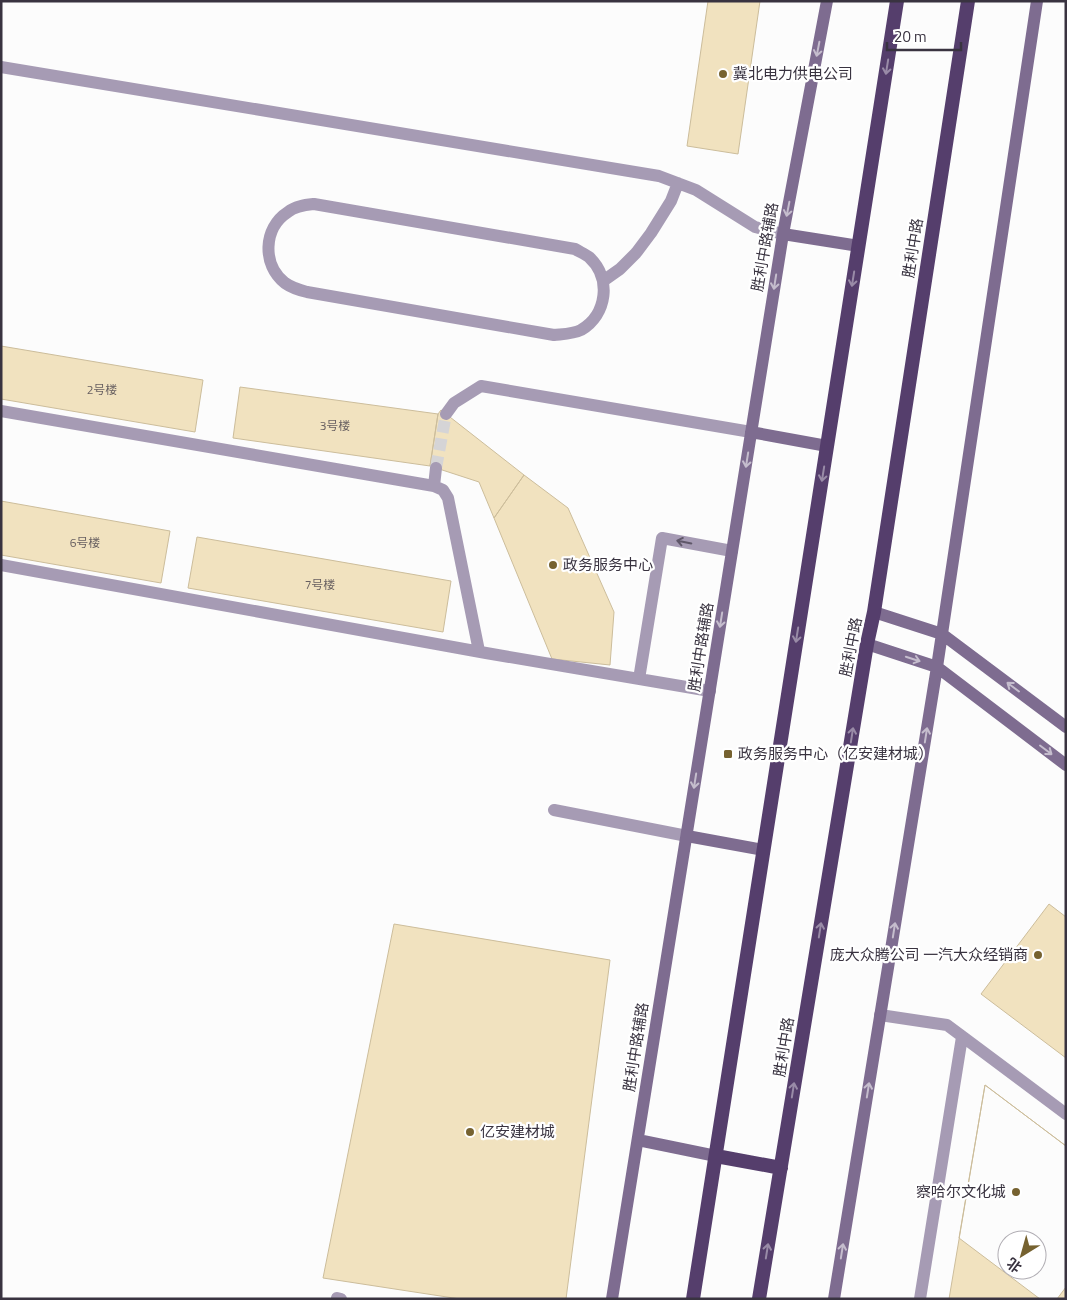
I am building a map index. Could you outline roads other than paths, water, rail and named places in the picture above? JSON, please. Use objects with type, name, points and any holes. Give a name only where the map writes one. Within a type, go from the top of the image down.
[{"type":"highway","points":[[693,1299],[897,1]]},
{"type":"highway","name":"胜利中路","points":[[759,1299],[867,644],[874,612],[968,1]]},
{"type":"highway","points":[[716,1156],[781,1168]]},
{"type":"main road","name":"胜利中路辅路","points":[[612,1299],[783,234],[827,1]]},
{"type":"main road","points":[[834,1299],[937,667],[1037,1]]},
{"type":"main road","points":[[783,234],[859,246]]},
{"type":"main road","points":[[751,432],[827,446]]},
{"type":"main road","points":[[874,612],[942,634],[1066,727]]},
{"type":"main road","points":[[867,644],[937,667],[1066,765]]},
{"type":"main road","points":[[687,836],[764,850]]},
{"type":"main road","points":[[638,1140],[716,1156]]},
{"type":"street","points":[[1,66],[659,176],[696,190],[755,227],[783,234]]},
{"type":"street","points":[[603,281],[636,254],[671,202],[678,183]]},
{"type":"street","points":[[314,204],[576,249],[588,257],[598,268],[603,281],[604,296],[600,310],[592,322],[580,330],[554,335],[295,289],[276,274],[268,252],[269,240],[279,219],[288,211],[299,206],[314,204]]},
{"type":"street","points":[[446,414],[454,403],[481,386],[751,432]]},
{"type":"street","points":[[1,411],[434,486],[443,490],[448,498],[479,651]]},
{"type":"street","points":[[434,486],[436,468]]},
{"type":"street","points":[[639,679],[662,538],[732,551]]},
{"type":"street","points":[[1,565],[710,691]]},
{"type":"street","points":[[554,810],[687,836]]},
{"type":"street","points":[[880,1015],[947,1026],[1066,1114]]},
{"type":"street","points":[[920,1299],[962,1037]]},
{"type":"street","points":[[337,1298],[341,1299]]},
{"type":"tunnel","points":[[436,468],[446,414]]},
{"type":"place","name":"冀北电力供电公司","points":[[723,74]]},
{"type":"place","name":"政务服务中心","points":[[553,565]]},
{"type":"place","name":"政务服务中心（亿安建材城）","points":[[728,754]]},
{"type":"place","name":"庞大众腾公司 一汽大众经销商","points":[[1038,955]]},
{"type":"place","name":"亿安建材城","points":[[470,1132]]},
{"type":"place","name":"察哈尔文化城","points":[[1016,1192]]}]
